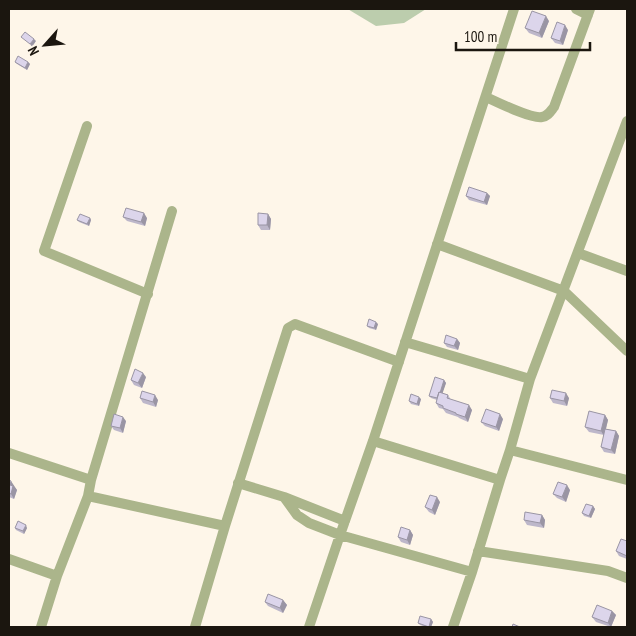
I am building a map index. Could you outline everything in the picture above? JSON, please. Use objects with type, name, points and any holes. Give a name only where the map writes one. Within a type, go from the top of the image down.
[{"type":"street","points":[[310,627],[373,441],[514,9]]},
{"type":"street","points":[[486,97],[532,116],[541,118],[548,115],[554,108],[589,12],[576,9]]},
{"type":"street","points":[[453,627],[472,572],[530,380],[627,121]]},
{"type":"street","points":[[87,126],[44,251],[148,294]]},
{"type":"street","points":[[41,627],[57,576],[88,496],[91,480],[172,212]]},
{"type":"street","points":[[437,244],[564,292],[627,351]]},
{"type":"street","points":[[578,253],[627,271]]},
{"type":"street","points":[[195,627],[238,483],[288,328],[295,324],[399,362]]},
{"type":"street","points":[[405,342],[530,380]]},
{"type":"street","points":[[373,441],[500,480]]},
{"type":"street","points":[[510,450],[627,480]]},
{"type":"street","points":[[9,453],[91,480]]},
{"type":"street","points":[[238,483],[284,497],[345,521]]},
{"type":"street","points":[[88,496],[225,526]]},
{"type":"street","points":[[284,497],[297,515],[309,523],[340,535],[472,572]]},
{"type":"street","points":[[478,551],[608,572],[627,578]]},
{"type":"street","points":[[9,559],[57,576]]},
{"type":"green space","points":[[348,9],[426,9],[404,23],[376,26]]},
{"type":"building","points":[[532,11],[546,16],[539,33],[525,28]]},
{"type":"building","points":[[557,22],[565,25],[560,41],[551,38]]},
{"type":"building","points":[[25,32],[34,39],[30,44],[21,37]]},
{"type":"building","points":[[18,56],[28,62],[25,68],[15,62]]},
{"type":"building","points":[[469,187],[487,193],[484,202],[466,196]]},
{"type":"building","points":[[126,208],[144,213],[141,222],[123,217]]},
{"type":"building","points":[[258,213],[268,214],[267,225],[258,225]]},
{"type":"building","points":[[80,214],[90,218],[87,224],[77,220]]},
{"type":"building","points":[[369,319],[376,322],[374,328],[367,326]]},
{"type":"building","points":[[446,335],[457,339],[454,346],[444,343]]},
{"type":"building","points":[[135,369],[143,373],[138,383],[131,380]]},
{"type":"building","points":[[435,377],[444,380],[437,398],[429,396]]},
{"type":"building","points":[[552,390],[566,393],[564,401],[550,398]]},
{"type":"building","points":[[142,391],[155,395],[153,402],[140,398]]},
{"type":"building","points":[[439,392],[448,395],[447,398],[469,405],[465,417],[436,403]]},
{"type":"building","points":[[411,394],[419,397],[417,404],[409,401]]},
{"type":"building","points":[[486,409],[500,414],[496,427],[481,422]]},
{"type":"building","points":[[589,411],[605,415],[601,431],[585,427]]},
{"type":"building","points":[[114,414],[123,417],[120,428],[111,426]]},
{"type":"building","points":[[605,429],[616,431],[611,450],[601,447]]},
{"type":"building","points":[[9,480],[11,481],[10,485],[13,486],[11,494],[9,493]]},
{"type":"building","points":[[558,482],[567,485],[562,497],[553,494]]},
{"type":"building","points":[[430,495],[437,497],[432,510],[425,507]]},
{"type":"building","points":[[586,504],[593,506],[589,516],[582,513]]},
{"type":"building","points":[[525,512],[542,515],[540,523],[524,520]]},
{"type":"building","points":[[18,521],[26,525],[23,531],[15,528]]},
{"type":"building","points":[[401,527],[410,530],[407,540],[398,537]]},
{"type":"building","points":[[621,539],[627,541],[627,556],[616,551]]},
{"type":"building","points":[[268,594],[283,600],[280,608],[265,602]]},
{"type":"building","points":[[597,605],[612,611],[608,623],[592,617]]},
{"type":"building","points":[[420,616],[431,619],[429,627],[418,623]]}]
